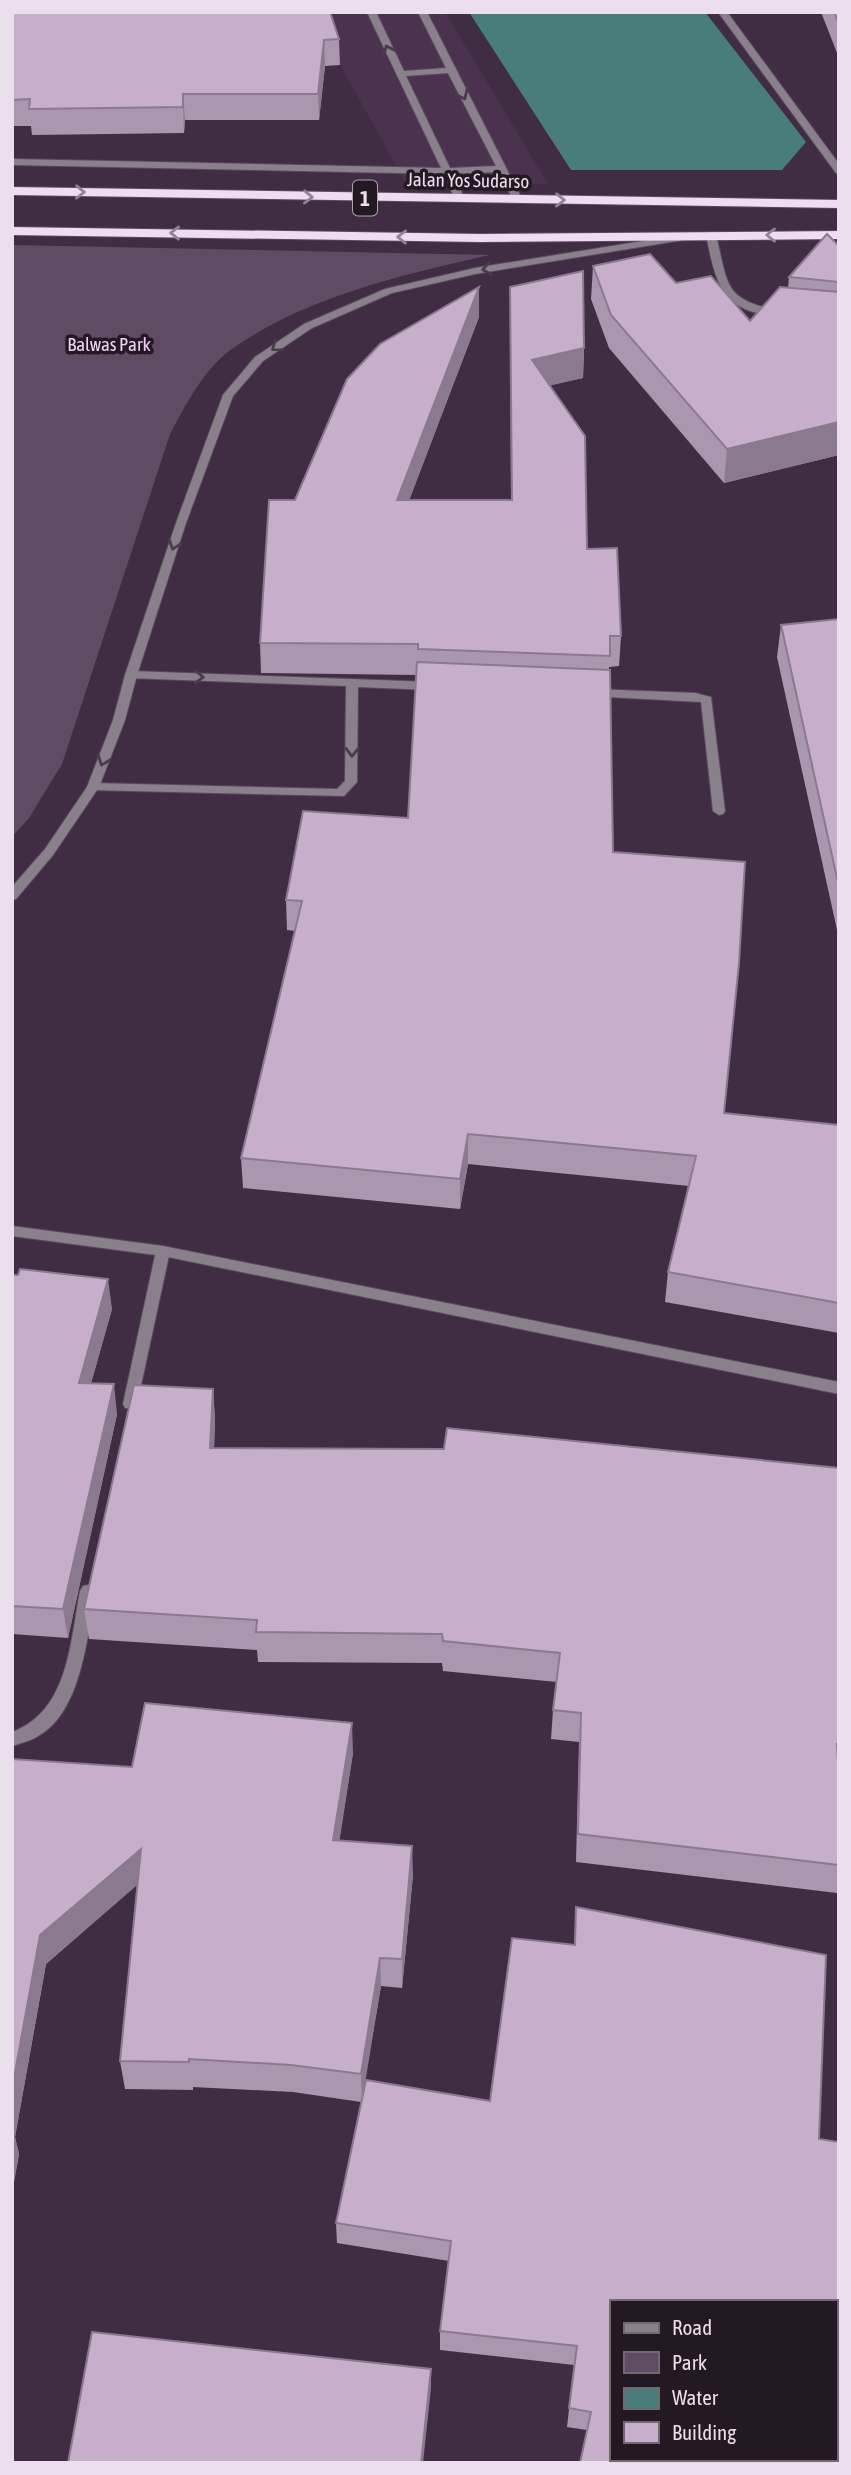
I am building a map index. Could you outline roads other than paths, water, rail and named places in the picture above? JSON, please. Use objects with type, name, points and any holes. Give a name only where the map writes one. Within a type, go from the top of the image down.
[{"type":"highway","name":"Jalan Yos Sudarso","points":[[12,191],[839,204]]},
{"type":"highway","name":"1","points":[[12,231],[480,238],[839,235]]},
{"type":"street","points":[[371,12],[444,171],[460,199]]},
{"type":"street","points":[[422,12],[499,169],[517,199]]},
{"type":"street","points":[[722,12],[839,171]]},
{"type":"street","points":[[399,74],[451,70]]},
{"type":"street","points":[[12,162],[444,171],[499,169]]},
{"type":"street","points":[[711,235],[725,292],[738,304],[764,312],[789,315]]},
{"type":"street","points":[[12,896],[49,852],[93,787],[119,720],[131,675],[228,395],[260,359],[308,326],[389,291],[475,271],[691,236]]},
{"type":"street","points":[[131,675],[448,687]]},
{"type":"street","points":[[93,787],[340,793],[351,782],[352,683]]},
{"type":"street","points":[[585,692],[695,696],[707,700],[719,811]]},
{"type":"street","points":[[12,1231],[163,1251],[839,1388]]},
{"type":"street","points":[[125,1424],[163,1251]]},
{"type":"street","points":[[12,1739],[44,1726],[60,1704],[70,1676],[93,1570]]},
{"type":"water","points":[[469,12],[705,12],[806,142],[782,170],[571,170]]},
{"type":"park label","name":"Balwas Park","points":[[109,344]]}]
